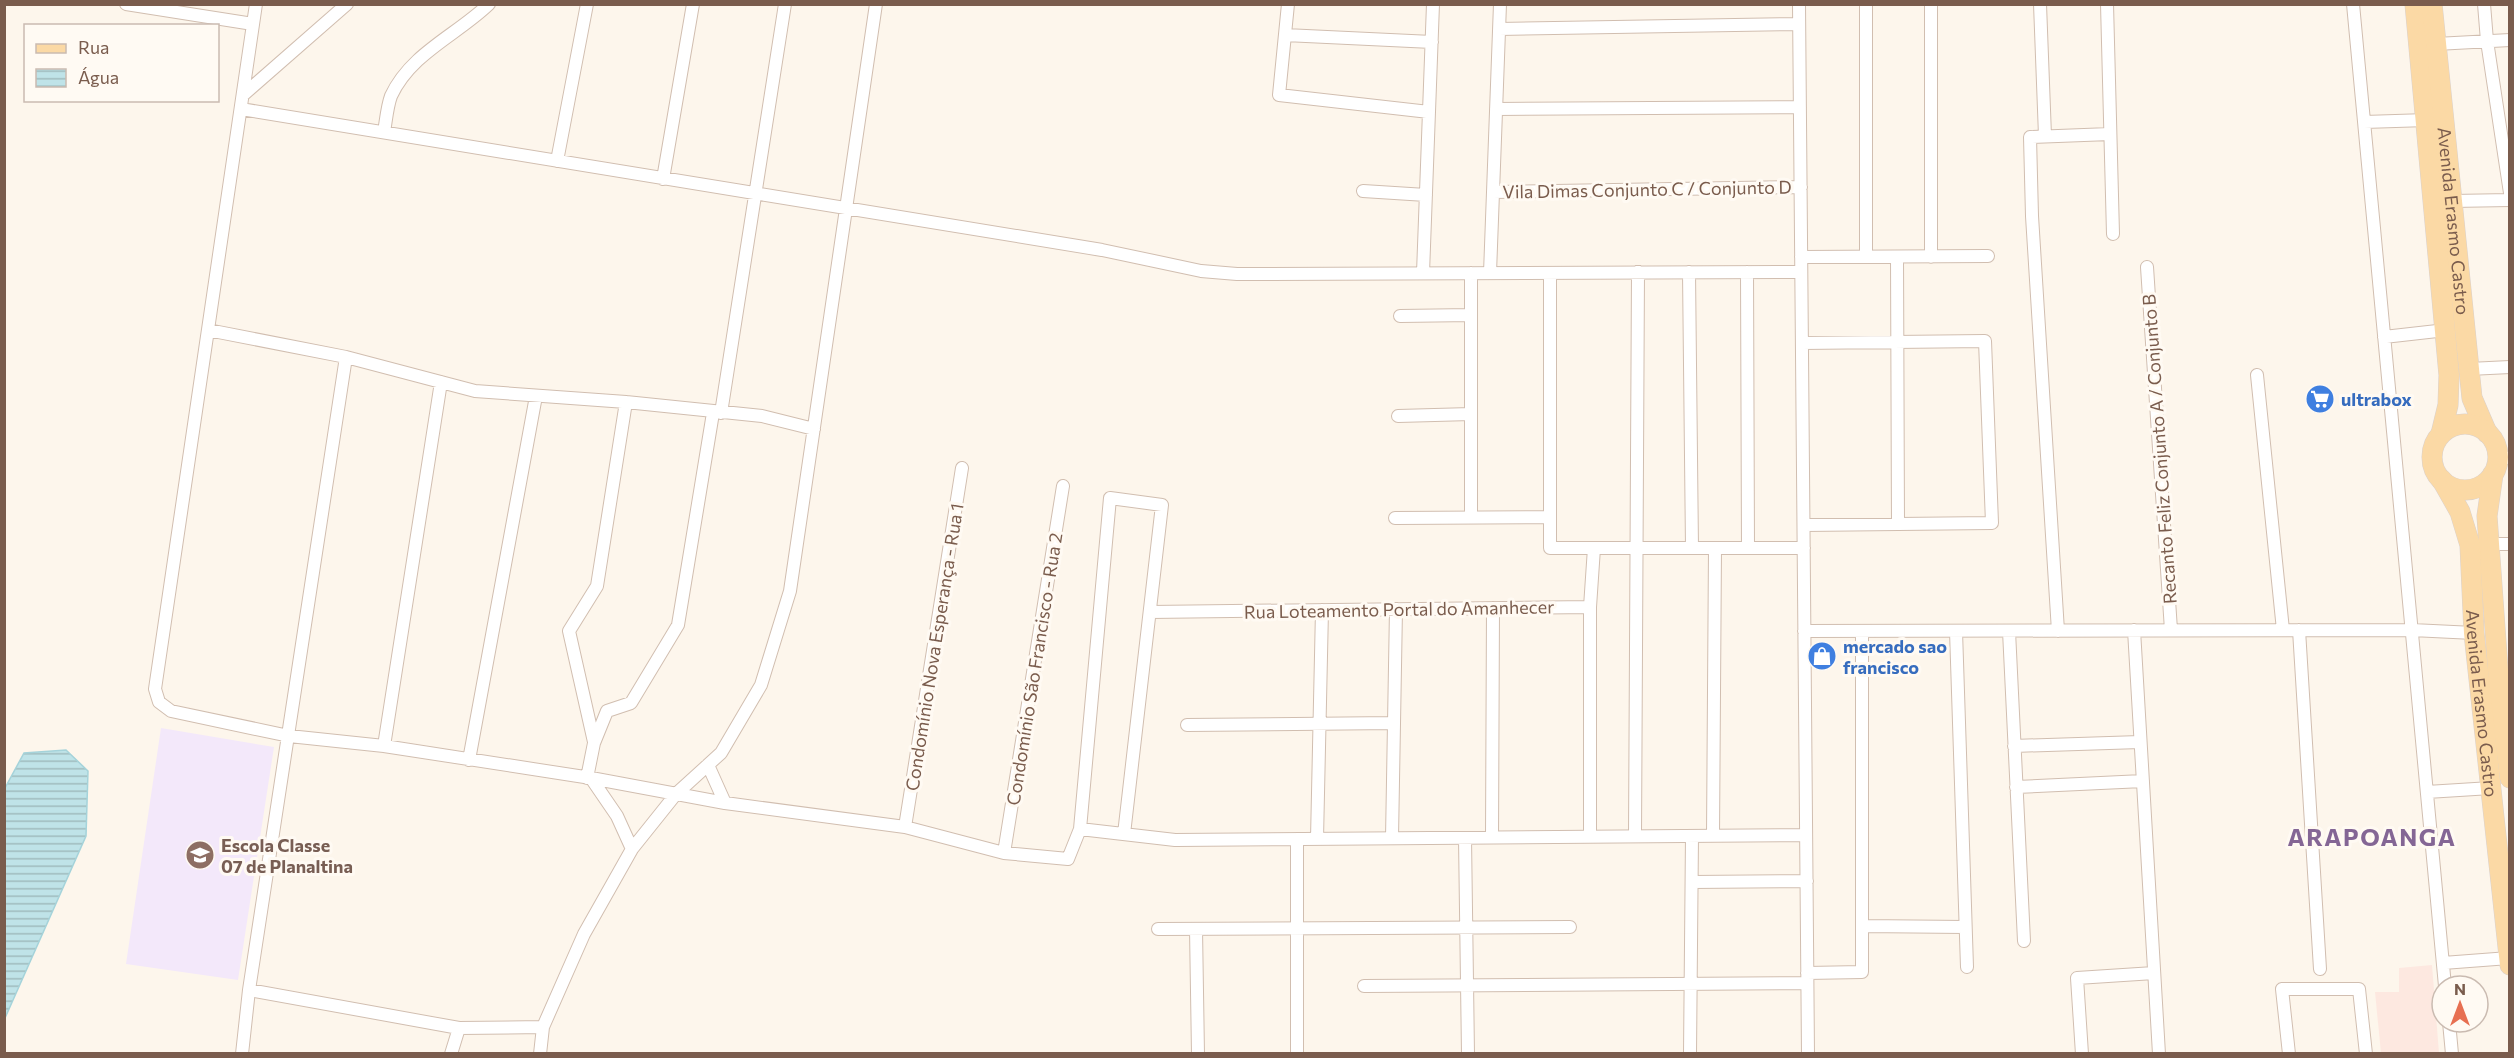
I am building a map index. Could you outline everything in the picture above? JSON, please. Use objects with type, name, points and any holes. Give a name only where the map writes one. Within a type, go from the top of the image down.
[{"type":"main road","name":"Avenida Erasmo Castro","points":[[2415,4],[2449,375],[2448,405],[2442,434]]},
{"type":"main road","name":"Avenida Erasmo Castro","points":[[2432,4],[2472,398],[2487,433]]},
{"type":"main road","points":[[2464,424],[2476,426],[2487,433],[2493,440],[2500,463],[2476,488],[2464,490],[2452,487],[2442,480],[2433,466],[2432,457],[2434,444],[2442,434],[2452,427],[2464,424]]},
{"type":"main road","name":"Avenida Erasmo Castro","points":[[2500,463],[2487,516],[2505,697],[2510,778]]},
{"type":"main road","name":"Avenida Erasmo Castro","points":[[2442,480],[2460,512],[2470,545],[2474,633],[2510,965]]},
{"type":"street","points":[[126,4],[253,24]]},
{"type":"street","points":[[256,4],[155,689],[159,702],[171,711],[289,736],[384,746],[589,778],[725,803],[905,827],[1004,853],[1068,859],[1080,829],[1110,498],[1162,505],[1124,834]]},
{"type":"street","points":[[243,95],[347,4]]},
{"type":"street","points":[[384,132],[390,98],[403,75],[433,46],[489,4]]},
{"type":"street","points":[[557,161],[587,4]]},
{"type":"street","points":[[663,179],[693,4]]},
{"type":"street","points":[[632,849],[617,816],[589,778],[594,743],[607,711],[631,703],[678,625],[755,194],[785,4]]},
{"type":"street","points":[[540,1053],[543,1027],[584,934],[632,849],[676,794],[721,753],[761,685],[790,591],[876,4]]},
{"type":"street","points":[[1288,4],[1279,95],[1429,112]]},
{"type":"street","points":[[1423,273],[1433,4]]},
{"type":"street","points":[[1490,273],[1500,4]]},
{"type":"street","points":[[1799,4],[1808,1053]]},
{"type":"street","points":[[1866,4],[1866,257]]},
{"type":"street","points":[[1931,4],[1931,257]]},
{"type":"street","points":[[2040,4],[2045,136]]},
{"type":"street","points":[[2107,4],[2113,234]]},
{"type":"street","points":[[2353,4],[2444,974]]},
{"type":"street","points":[[2484,4],[2487,41],[2510,193]]},
{"type":"street","points":[[1499,29],[1799,24]]},
{"type":"street","points":[[1285,35],[1432,42]]},
{"type":"street","points":[[2436,44],[2510,40]]},
{"type":"street","points":[[1496,109],[1800,107]]},
{"type":"street","points":[[241,109],[1102,250],[1201,270],[1237,274],[1802,272]]},
{"type":"street","points":[[2364,122],[2427,120]]},
{"type":"street","points":[[2058,631],[2034,256],[2030,137],[2110,134]]},
{"type":"street","name":"Vila Dimas Conjunto C / Conjunto D","points":[[1493,192],[1801,187]]},
{"type":"street","points":[[1363,191],[1426,195]]},
{"type":"street","points":[[2452,201],[2510,200]]},
{"type":"street","points":[[1802,257],[1988,256]]},
{"type":"street","points":[[1897,257],[1898,524]]},
{"type":"street","name":"Recanto Feliz Conjunto A / Conjunto B","points":[[2147,267],[2171,630]]},
{"type":"street","points":[[1689,272],[1692,548]]},
{"type":"street","points":[[1747,272],[1748,548]]},
{"type":"street","points":[[1471,517],[1472,273]]},
{"type":"street","points":[[1550,273],[1550,549],[1804,548]]},
{"type":"street","points":[[1635,836],[1638,273]]},
{"type":"street","points":[[1400,316],[1471,315]]},
{"type":"street","points":[[208,330],[346,357],[487,393],[626,402],[762,416],[814,429]]},
{"type":"street","points":[[2384,338],[2446,330]]},
{"type":"street","points":[[1802,343],[1985,341],[1992,523],[1804,525]]},
{"type":"street","points":[[242,1053],[249,990],[346,357]]},
{"type":"street","points":[[2469,369],[2510,367]]},
{"type":"street","points":[[2257,375],[2283,630]]},
{"type":"street","points":[[384,746],[441,382]]},
{"type":"street","points":[[469,760],[536,396]]},
{"type":"street","points":[[594,743],[569,631],[597,586],[626,402]]},
{"type":"street","points":[[1398,416],[1471,414]]},
{"type":"street","name":"Condomínio Nova Esperança - Rua 1","points":[[905,827],[962,468]]},
{"type":"street","name":"Condomínio São Francisco - Rua 2","points":[[1004,853],[1063,486]]},
{"type":"street","points":[[1395,518],[1550,517]]},
{"type":"street","points":[[2489,544],[2510,544]]},
{"type":"street","points":[[1590,837],[1590,607],[1594,548]]},
{"type":"street","points":[[1713,836],[1715,548]]},
{"type":"street","name":"Rua Loteamento Portal do Amanhecer","points":[[1150,612],[1590,607]]},
{"type":"street","points":[[1492,837],[1493,608]]},
{"type":"street","points":[[1392,838],[1396,609]]},
{"type":"street","points":[[1317,839],[1322,610]]},
{"type":"street","points":[[2134,630],[2159,1053]]},
{"type":"street","points":[[2299,630],[2320,969]]},
{"type":"street","points":[[1804,631],[2412,630],[2474,633]]},
{"type":"street","points":[[1364,986],[1691,984],[1807,978],[1862,972],[1862,631]]},
{"type":"street","points":[[1956,631],[1967,967]]},
{"type":"street","points":[[2009,631],[2024,941]]},
{"type":"street","points":[[1187,725],[1394,723]]},
{"type":"street","points":[[2014,746],[2140,742]]},
{"type":"street","points":[[708,765],[725,803]]},
{"type":"street","points":[[2016,787],[2143,781]]},
{"type":"street","points":[[2427,792],[2491,788]]},
{"type":"street","points":[[1080,829],[1174,840],[1806,835]]},
{"type":"street","points":[[1690,1053],[1692,836]]},
{"type":"street","points":[[1465,838],[1467,1053]]},
{"type":"street","points":[[1297,839],[1297,1053]]},
{"type":"street","points":[[1692,882],[1807,881]]},
{"type":"street","points":[[1862,926],[1965,927]]},
{"type":"street","points":[[1158,929],[1570,927]]},
{"type":"street","points":[[1196,929],[1198,1053]]},
{"type":"street","points":[[2443,963],[2509,958]]},
{"type":"street","points":[[2082,1053],[2077,978],[2154,973]]},
{"type":"street","points":[[2289,1053],[2282,989],[2359,989],[2366,1053]]},
{"type":"street","points":[[249,990],[459,1028],[543,1027]]},
{"type":"street","points":[[451,1053],[459,1028]]},
{"type":"street","points":[[2450,1034],[2452,1053]]},
{"type":"shaded area","name":"Escola Classe 07 de Planaltina","points":[[161,728],[274,747],[238,980],[126,964]]},
{"type":"shaded area","points":[[2432,965],[2430,1034],[2437,1034],[2439,1053],[2381,1053],[2375,992],[2399,992],[2399,968]]},
{"type":"water","points":[[66,750],[88,771],[86,836],[5,1018],[5,788],[24,753]]},
{"type":"place","name":"ultrabox","points":[[2320,399]]},
{"type":"place","name":"mercado sao francisco","points":[[1822,656]]},
{"type":"place","name":"Escola Classe 07 de Planaltina","points":[[200,855]]},
{"type":"district","name":"ARAPOANGA","points":[[2372,836]]}]
